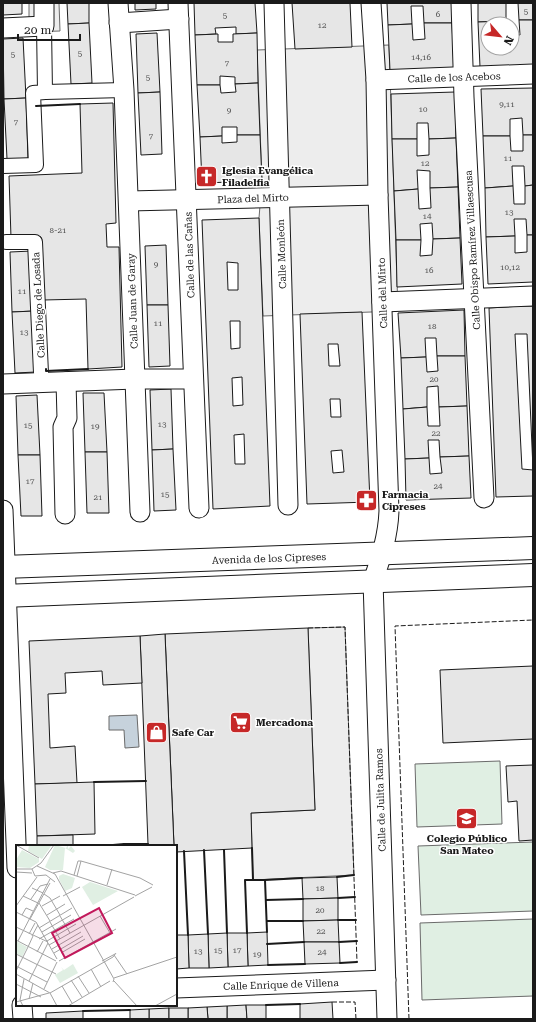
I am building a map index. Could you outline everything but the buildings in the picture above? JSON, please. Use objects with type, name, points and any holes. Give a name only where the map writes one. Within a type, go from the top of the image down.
[{"type":"main road","name":"Avenida de los Cipreses","points":[[4,567],[533,548]]},
{"type":"main road","points":[[5,596],[533,575]]},
{"type":"street","points":[[44,3],[45,92]]},
{"type":"street","name":"Calle Juan de Garay","points":[[118,3],[124,90],[140,512]]},
{"type":"street","name":"Calle Monleón","points":[[274,3],[288,505]]},
{"type":"street","name":"Calle del Mirto","points":[[371,3],[376,80],[378,195],[389,511],[388,528],[382,554],[373,581]]},
{"type":"street","name":"Calle Obispo Ramírez Villaescusa","points":[[461,3],[463,76],[484,498]]},
{"type":"street","points":[[119,23],[178,11]]},
{"type":"street","name":"Calle de las Cañas","points":[[178,11],[187,200],[193,379],[200,508]]},
{"type":"street","points":[[3,28],[44,26]]},
{"type":"street","name":"Calle de los Acebos","points":[[376,80],[533,74]]},
{"type":"street","points":[[3,166],[36,165],[33,93],[124,90]]},
{"type":"street","name":"Plaza del Mirto","points":[[128,201],[378,195]]},
{"type":"street","name":"Calle Diego de Losada","points":[[6,242],[35,242],[41,373]]},
{"type":"street","points":[[382,302],[533,296]]},
{"type":"street","points":[[3,384],[193,379]]},
{"type":"street","points":[[65,514],[63,427],[67,418],[66,382]]},
{"type":"street","points":[[3,510],[5,596],[16,845]]},
{"type":"street","name":"Calle de Julita Ramos","points":[[373,581],[387,1019]]},
{"type":"street","name":"Calle Enrique de Villena","points":[[177,988],[386,980]]},
{"type":"street","points":[[22,1006],[22,1019]]},
{"type":"green space","points":[[500,761],[502,824],[417,827],[415,764]]},
{"type":"green space","points":[[533,842],[533,911],[421,915],[418,846]]},
{"type":"green space","points":[[533,919],[533,996],[422,1000],[420,923]]},
{"type":"shaded area","points":[[29,3],[59,3],[60,31],[29,32]]},
{"type":"shaded area","points":[[389,45],[398,311],[263,316],[259,218],[262,181],[257,50]]},
{"type":"shaded area","points":[[345,627],[354,875],[253,880],[251,813],[315,810],[308,628]]},
{"type":"shaded area","points":[[137,715],[139,747],[125,748],[124,730],[109,730],[109,716]]},
{"type":"fence","points":[[409,1019],[395,626],[533,620]]},
{"type":"fence","points":[[308,628],[345,627],[357,962]]},
{"type":"fence","points":[[332,1002],[355,1002],[356,1019]]},
{"type":"fence","points":[[338,1019],[356,1019]]},
{"type":"wall","points":[[36,106],[80,104]]},
{"type":"wall","points":[[46,369],[46,371],[88,369]]},
{"type":"wall","points":[[94,782],[146,781]]},
{"type":"wall","points":[[113,845],[124,844]]},
{"type":"wall","points":[[124,845],[148,844]]},
{"type":"wall","points":[[252,848],[253,880],[265,880],[267,932]]},
{"type":"wall","points":[[204,850],[208,934]]},
{"type":"wall","points":[[224,850],[227,933]]},
{"type":"wall","points":[[184,851],[188,935]]},
{"type":"wall","points":[[337,877],[354,875]]},
{"type":"wall","points":[[265,880],[302,878]]},
{"type":"wall","points":[[247,933],[245,880],[253,880]]},
{"type":"wall","points":[[338,898],[355,897]]},
{"type":"wall","points":[[266,900],[303,899]]},
{"type":"wall","points":[[338,920],[356,920]]},
{"type":"wall","points":[[267,921],[303,921]]},
{"type":"wall","points":[[339,942],[357,941]]},
{"type":"wall","points":[[267,944],[304,942]]},
{"type":"wall","points":[[340,963],[357,962]]},
{"type":"wall","points":[[268,965],[305,964]]},
{"type":"wall","points":[[266,1005],[300,1004]]},
{"type":"wall","points":[[83,1011],[130,1010]]},
{"type":"place","name":"Iglesia Evangélica Filadelfia","points":[[206,176]]},
{"type":"place","name":"Farmacia Cipreses","points":[[367,500]]},
{"type":"place","name":"Mercadona","points":[[240,722]]},
{"type":"place","name":"Safe Car","points":[[156,732]]},
{"type":"place","name":"Colegio Público San Mateo","points":[[467,818]]}]
